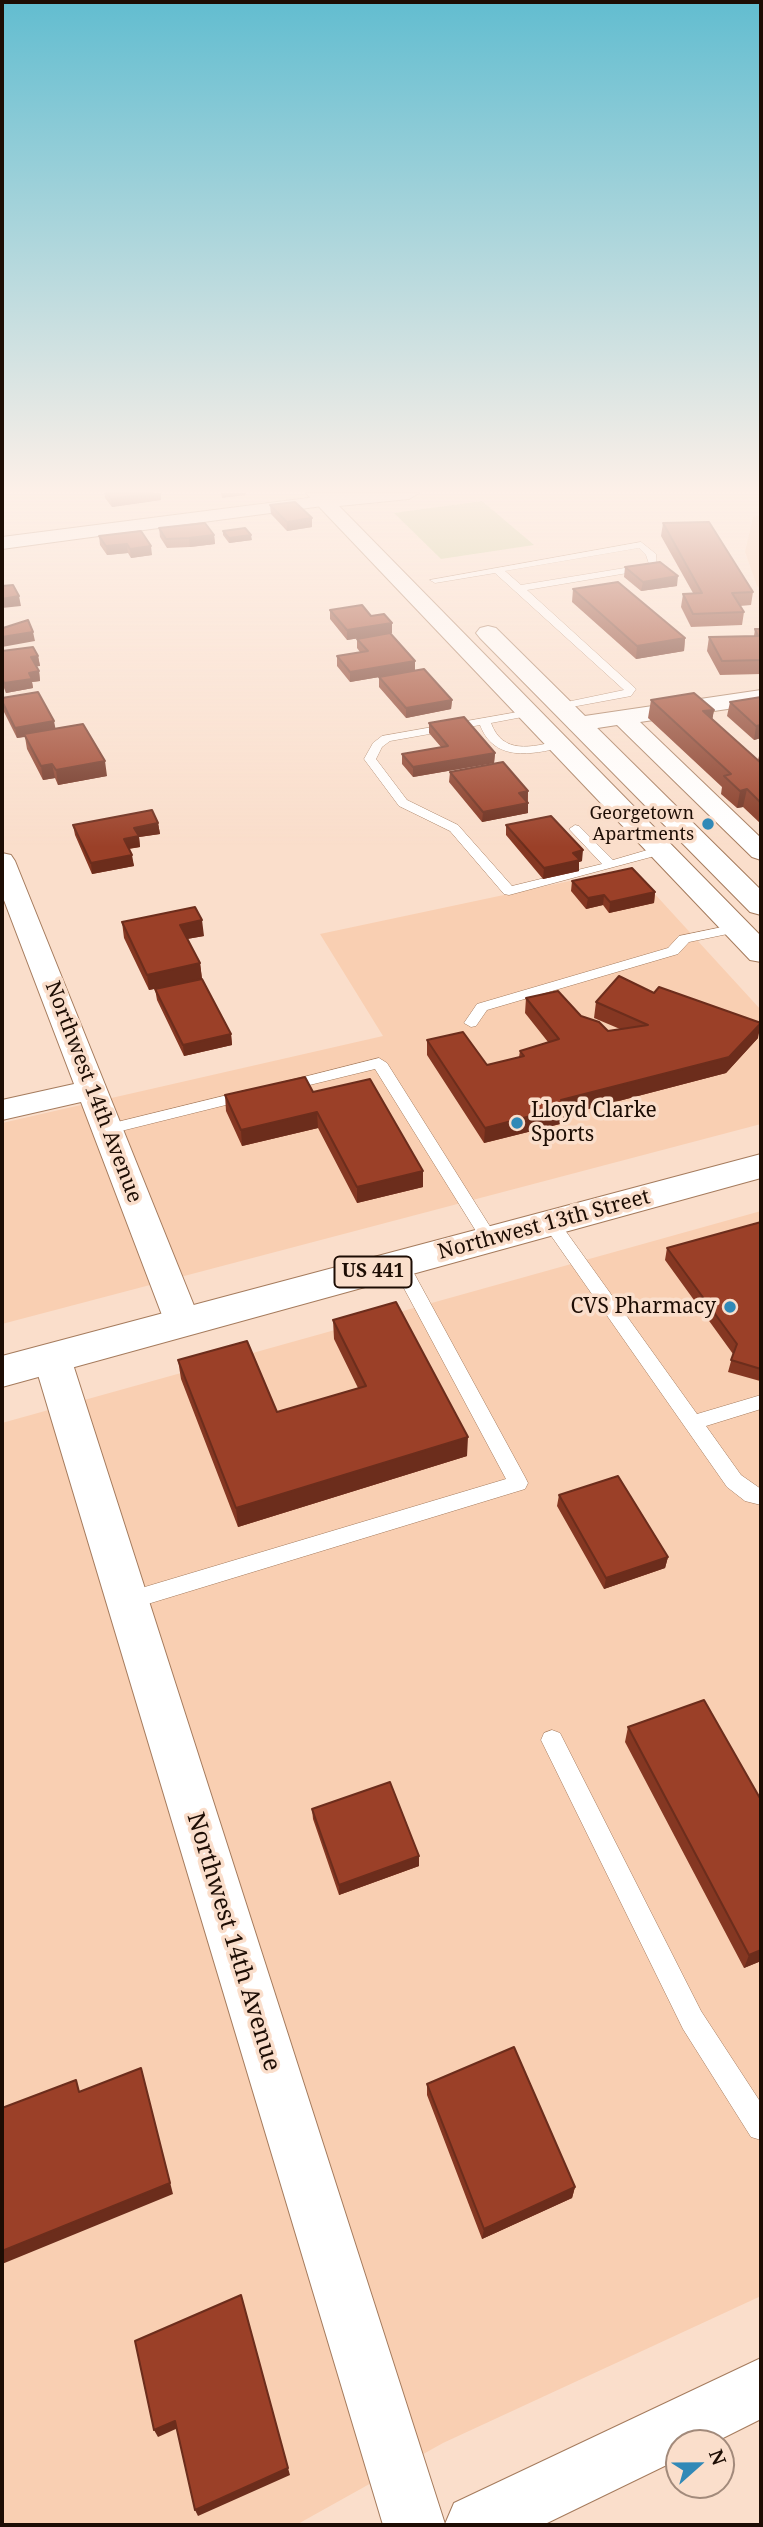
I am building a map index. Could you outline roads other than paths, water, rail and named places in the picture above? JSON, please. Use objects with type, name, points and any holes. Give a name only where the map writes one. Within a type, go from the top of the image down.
[{"type":"main road","points":[[431,611],[761,953]]},
{"type":"main road","points":[[450,631],[478,623],[761,906]]},
{"type":"main road","points":[[544,728],[569,715]]},
{"type":"main road","name":"Northwest 13th Street","points":[[2,1371],[761,1166]]},
{"type":"street","points":[[569,715],[623,718],[761,697]]},
{"type":"street","points":[[623,718],[761,852]]},
{"type":"street","name":"Northwest 14th Avenue","points":[[2,861],[183,1323]]},
{"type":"street","points":[[2,1110],[93,1089]]},
{"type":"street","name":"Northwest 14th Avenue","points":[[52,1358],[414,2525]]},
{"type":"street","points":[[475,2525],[761,2388]]},
{"type":"lane","points":[[544,611],[630,689],[627,694],[569,715]]},
{"type":"lane","points":[[544,728],[484,721],[386,738],[377,745],[370,759],[403,803],[454,828],[509,891],[661,850]]},
{"type":"lane","points":[[484,721],[489,737],[505,750],[525,751],[544,728]]},
{"type":"lane","points":[[575,830],[610,865]]},
{"type":"lane","points":[[471,1023],[482,1007],[673,951],[684,939],[737,928]]},
{"type":"lane","points":[[108,1129],[379,1063],[491,1240]]},
{"type":"lane","points":[[551,1223],[733,1481],[752,1495],[761,1497]]},
{"type":"lane","points":[[128,1601],[518,1483],[400,1264]]},
{"type":"lane","points":[[692,1423],[761,1402]]},
{"type":"lane","points":[[552,1740],[692,2020],[761,2127]]},
{"type":"place","name":"Georgetown Apartments","points":[[708,824]]},
{"type":"place","name":"Lloyd Clarke Sports","points":[[517,1123]]},
{"type":"place","name":"CVS Pharmacy","points":[[730,1307]]}]
